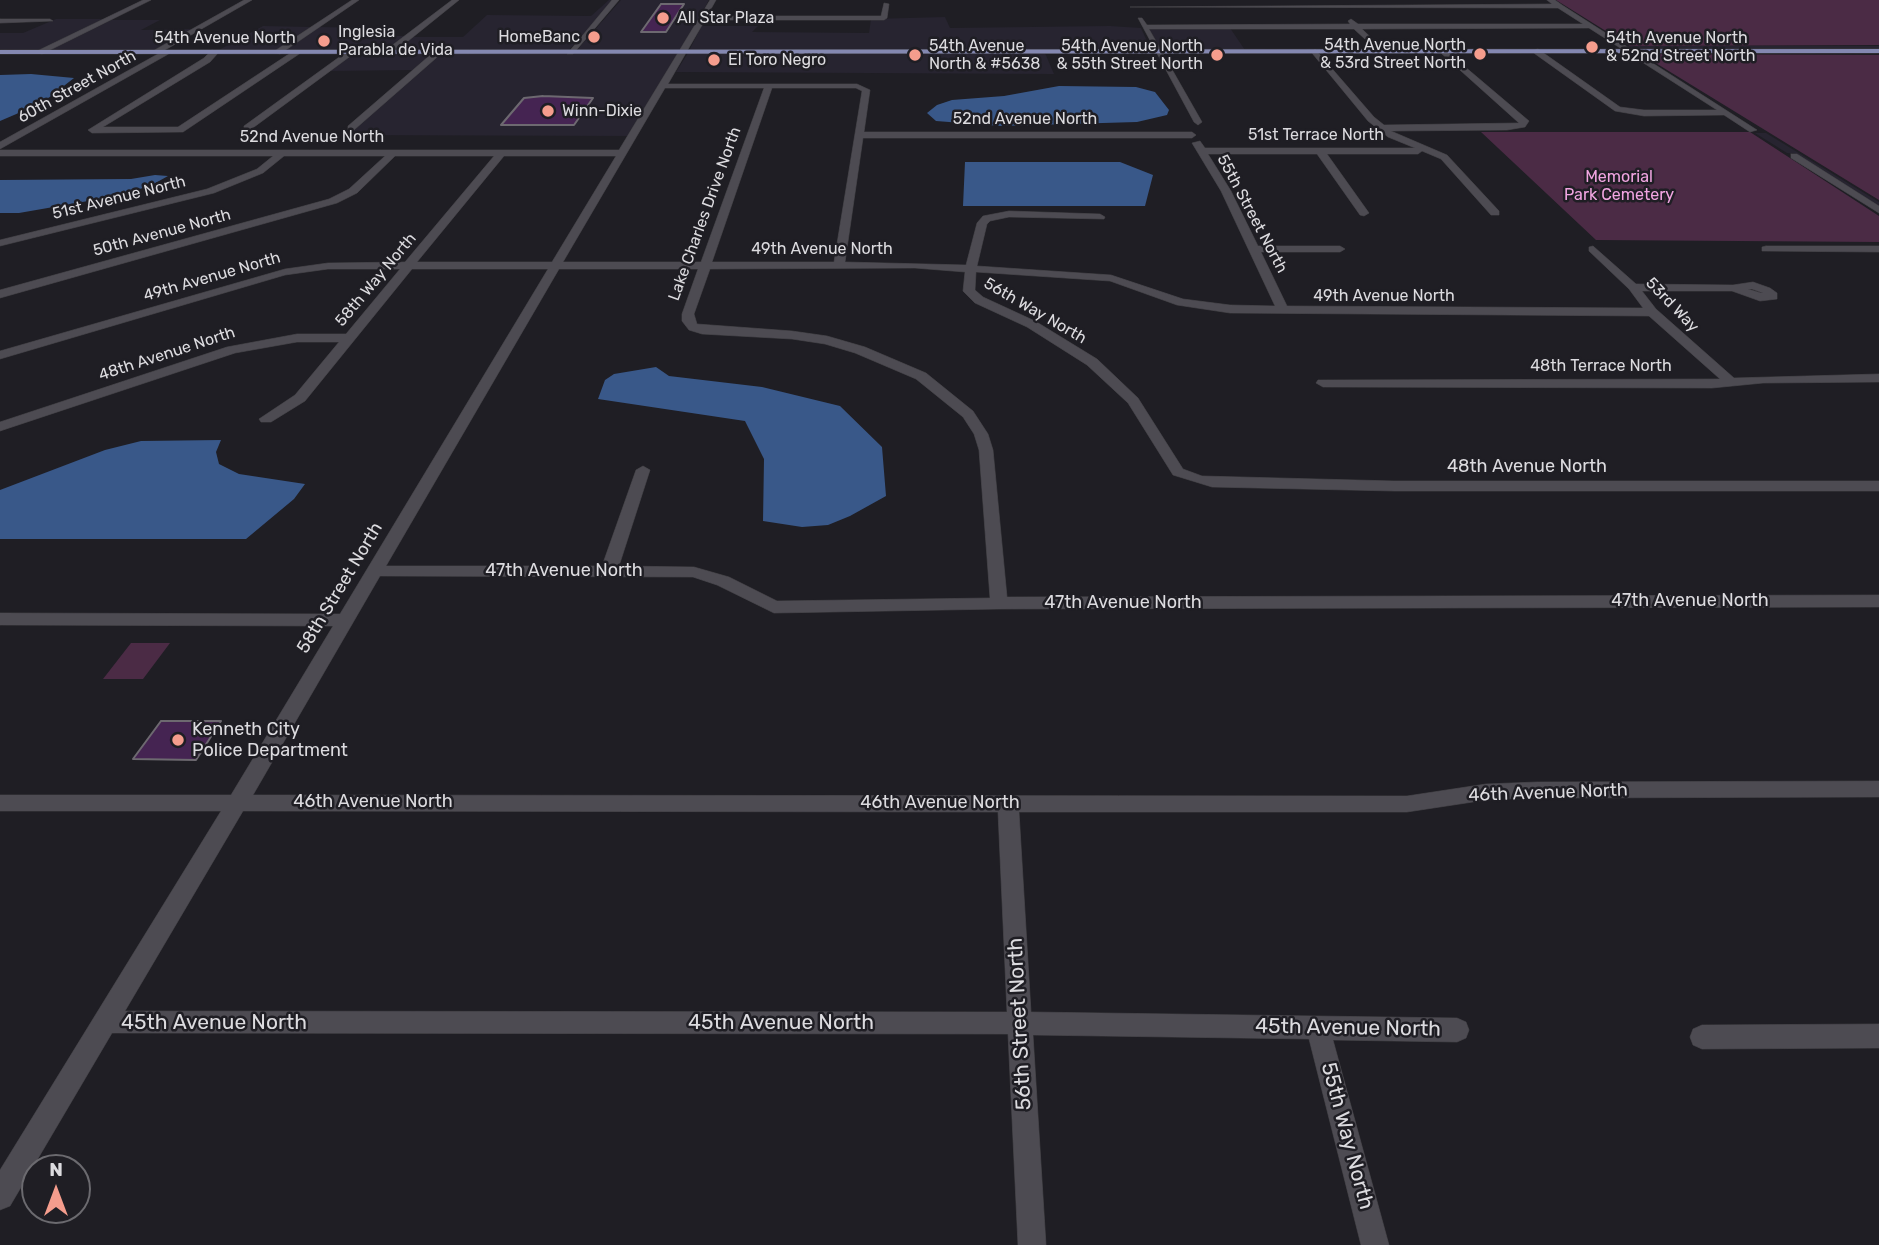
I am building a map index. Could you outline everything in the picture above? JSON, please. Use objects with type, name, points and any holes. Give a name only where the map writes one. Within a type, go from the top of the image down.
[{"type":"main road","name":"54th Avenue North","points":[[0,52],[1879,51]]},
{"type":"street","points":[[39,52],[148,0]]},
{"type":"street","points":[[155,52],[249,0]]},
{"type":"street","points":[[277,52],[356,0]]},
{"type":"street","points":[[388,52],[456,0]]},
{"type":"street","points":[[570,52],[616,0]]},
{"type":"street","name":"58th Street North","points":[[0,1196],[238,802],[713,0]]},
{"type":"street","points":[[1550,0],[1753,130]]},
{"type":"street","points":[[1199,122],[1156,51],[1132,3],[1560,6]]},
{"type":"street","points":[[1332,3],[1381,51]]},
{"type":"street","points":[[702,18],[884,18],[886,4]]},
{"type":"street","points":[[802,18],[806,7]]},
{"type":"street","points":[[0,21],[50,21]]},
{"type":"street","points":[[1144,27],[1591,26]]},
{"type":"street","points":[[1315,51],[1371,119],[1391,135],[1444,157],[1495,213]]},
{"type":"street","points":[[1382,128],[1507,127],[1521,125],[1525,121],[1444,51]]},
{"type":"street","points":[[1535,51],[1611,105],[1644,113],[1723,113]]},
{"type":"street","name":"60th Street North","points":[[0,146],[168,52]]},
{"type":"street","points":[[215,52],[208,60],[92,130],[180,130],[298,52]]},
{"type":"street","points":[[247,128],[352,52]]},
{"type":"street","points":[[351,128],[439,52]]},
{"type":"street","points":[[664,86],[857,86],[866,90],[839,265]]},
{"type":"street","name":"Lake Charles Drive North","points":[[769,86],[688,314],[688,321],[693,327],[702,330],[792,335],[860,350],[921,376],[968,414],[981,434],[986,450],[999,603]]},
{"type":"street","name":"52nd Avenue North","points":[[858,135],[1192,134]]},
{"type":"street","name":"55th Street North","points":[[1192,134],[1226,191],[1283,311]]},
{"type":"street","name":"51st Terrace North","points":[[1201,151],[1432,151]]},
{"type":"street","points":[[1320,151],[1364,213]]},
{"type":"street","name":"52nd Avenue North","points":[[0,153],[624,153]]},
{"type":"street","name":"51st Avenue North","points":[[0,243],[210,191],[260,172],[282,153]]},
{"type":"street","name":"50th Avenue North","points":[[0,294],[332,201],[353,191],[393,153]]},
{"type":"street","name":"58th Way North","points":[[266,418],[300,398],[501,153]]},
{"type":"street","points":[[1794,156],[1879,210]]},
{"type":"street","name":"56th Way North","points":[[1100,217],[1009,214],[987,218],[982,223],[971,268],[969,291],[979,300],[1031,324],[1073,349],[1120,389],[1147,421],[1166,457],[1178,472]]},
{"type":"street","points":[[1255,249],[1340,249]]},
{"type":"street","name":"53rd Way","points":[[1592,249],[1633,287],[1652,312],[1730,381]]},
{"type":"street","points":[[1766,249],[1879,249]]},
{"type":"street","name":"49th Avenue North","points":[[0,355],[244,282],[285,272],[328,266],[839,265],[971,268],[1101,276],[1128,282],[1181,302],[1202,306],[1283,311],[1652,312]]},
{"type":"street","points":[[1633,287],[1733,288]]},
{"type":"street","name":"48th Avenue North","points":[[0,427],[233,350],[297,338],[349,338]]},
{"type":"street","name":"48th Terrace North","points":[[1323,383],[1712,384],[1730,381],[1879,378]]},
{"type":"street","points":[[610,571],[643,470]]},
{"type":"street","name":"48th Avenue North","points":[[1178,472],[1212,482],[1347,482],[1394,486],[1879,486]]},
{"type":"street","name":"47th Avenue North","points":[[375,571],[694,572],[723,581],[774,607],[999,603],[1879,601]]},
{"type":"street","points":[[0,619],[346,620]]},
{"type":"street","name":"46th Avenue North","points":[[0,803],[1407,804],[1486,792],[1536,790],[1879,789]]},
{"type":"street","name":"56th Street North","points":[[1008,803],[1032,1245]]},
{"type":"street","name":"45th Avenue North","points":[[105,1022],[1021,1023],[1457,1030]]},
{"type":"street","name":"55th Way North","points":[[1318,1028],[1375,1245]]},
{"type":"street","points":[[1702,1037],[1879,1036]]},
{"type":"shaded area","points":[[609,0],[614,0],[568,51],[394,51],[413,37],[463,37],[487,15],[591,16]]},
{"type":"shaded area","points":[[621,0],[709,0],[681,51],[576,51]]},
{"type":"shaded area","points":[[945,17],[950,28],[1141,28],[1151,50],[689,51],[705,19],[703,26],[758,26],[752,32],[869,33],[871,19]]},
{"type":"shaded area","points":[[56,19],[104,19],[38,51],[0,51],[0,33],[23,33]]},
{"type":"shaded area","points":[[111,20],[160,20],[141,30],[193,29],[153,51],[46,51]]},
{"type":"shaded area","points":[[263,26],[311,27],[275,51],[217,51]]},
{"type":"shaded area","points":[[318,27],[376,28],[366,36],[405,36],[386,51],[283,51]]},
{"type":"shaded area","points":[[1149,28],[1230,28],[1245,50],[1159,50]]},
{"type":"shaded area","points":[[1627,46],[1879,46],[1879,49],[1633,50]]},
{"type":"shaded area","points":[[354,53],[434,53],[414,70],[329,71]]},
{"type":"shaded area","points":[[442,53],[680,53],[629,136],[343,135],[354,130]]},
{"type":"shaded area","points":[[688,53],[1045,53],[1054,74],[676,72]]},
{"type":"shaded area","points":[[1755,133],[1766,133],[1879,202],[1879,206],[1796,154],[1787,153]]},
{"type":"green space","points":[[1556,0],[1879,0],[1879,45],[1630,46]]},
{"type":"green space","points":[[1641,54],[1879,55],[1879,200]]},
{"type":"green space","name":"Memorial Park Cemetery","points":[[1481,132],[1750,132],[1879,216],[1879,242],[1596,240]]},
{"type":"green space","points":[[131,643],[170,643],[143,679],[103,679]]},
{"type":"water","points":[[31,74],[74,78],[42,103],[0,121],[0,75]]},
{"type":"water","points":[[1059,86],[1136,87],[1155,92],[1169,110],[1167,115],[1137,122],[1001,126],[936,121],[927,113],[937,105],[952,100],[1004,96]]},
{"type":"water","points":[[965,162],[1120,162],[1153,175],[1145,206],[963,206]]},
{"type":"water","points":[[168,176],[150,186],[111,197],[19,213],[0,213],[0,180],[131,179]]},
{"type":"water","points":[[656,367],[669,376],[762,387],[840,406],[882,447],[886,496],[828,525],[802,527],[763,521],[764,459],[745,421],[598,399],[605,380],[614,374]]},
{"type":"water","points":[[221,440],[216,452],[219,464],[239,474],[305,484],[294,499],[246,539],[0,539],[0,490],[105,450],[141,441]]},
{"type":"building","name":"All Star Plaza","points":[[661,4],[684,4],[666,32],[641,32]]},
{"type":"building","name":"Winn-Dixie","points":[[524,98],[593,98],[574,125],[501,125]]},
{"type":"building","name":"Kenneth City Police Department","points":[[161,721],[221,721],[196,760],[133,759]]},
{"type":"place","name":"All Star Plaza","points":[[663,18]]},
{"type":"place","name":"HomeBanc","points":[[594,37]]},
{"type":"place","name":"Inglesia Parabla de Vida","points":[[324,41]]},
{"type":"place","name":"54th Avenue North & 52nd Street North","points":[[1592,47]]},
{"type":"place","name":"54th Avenue North & 53rd Street North","points":[[1480,54]]},
{"type":"place","name":"54th Avenue North & #5638","points":[[915,55]]},
{"type":"place","name":"54th Avenue North & 55th Street North","points":[[1217,55]]},
{"type":"place","name":"El Toro Negro","points":[[714,60]]},
{"type":"place","name":"Winn-Dixie","points":[[548,111]]},
{"type":"place","name":"Kenneth City Police Department","points":[[178,740]]}]
